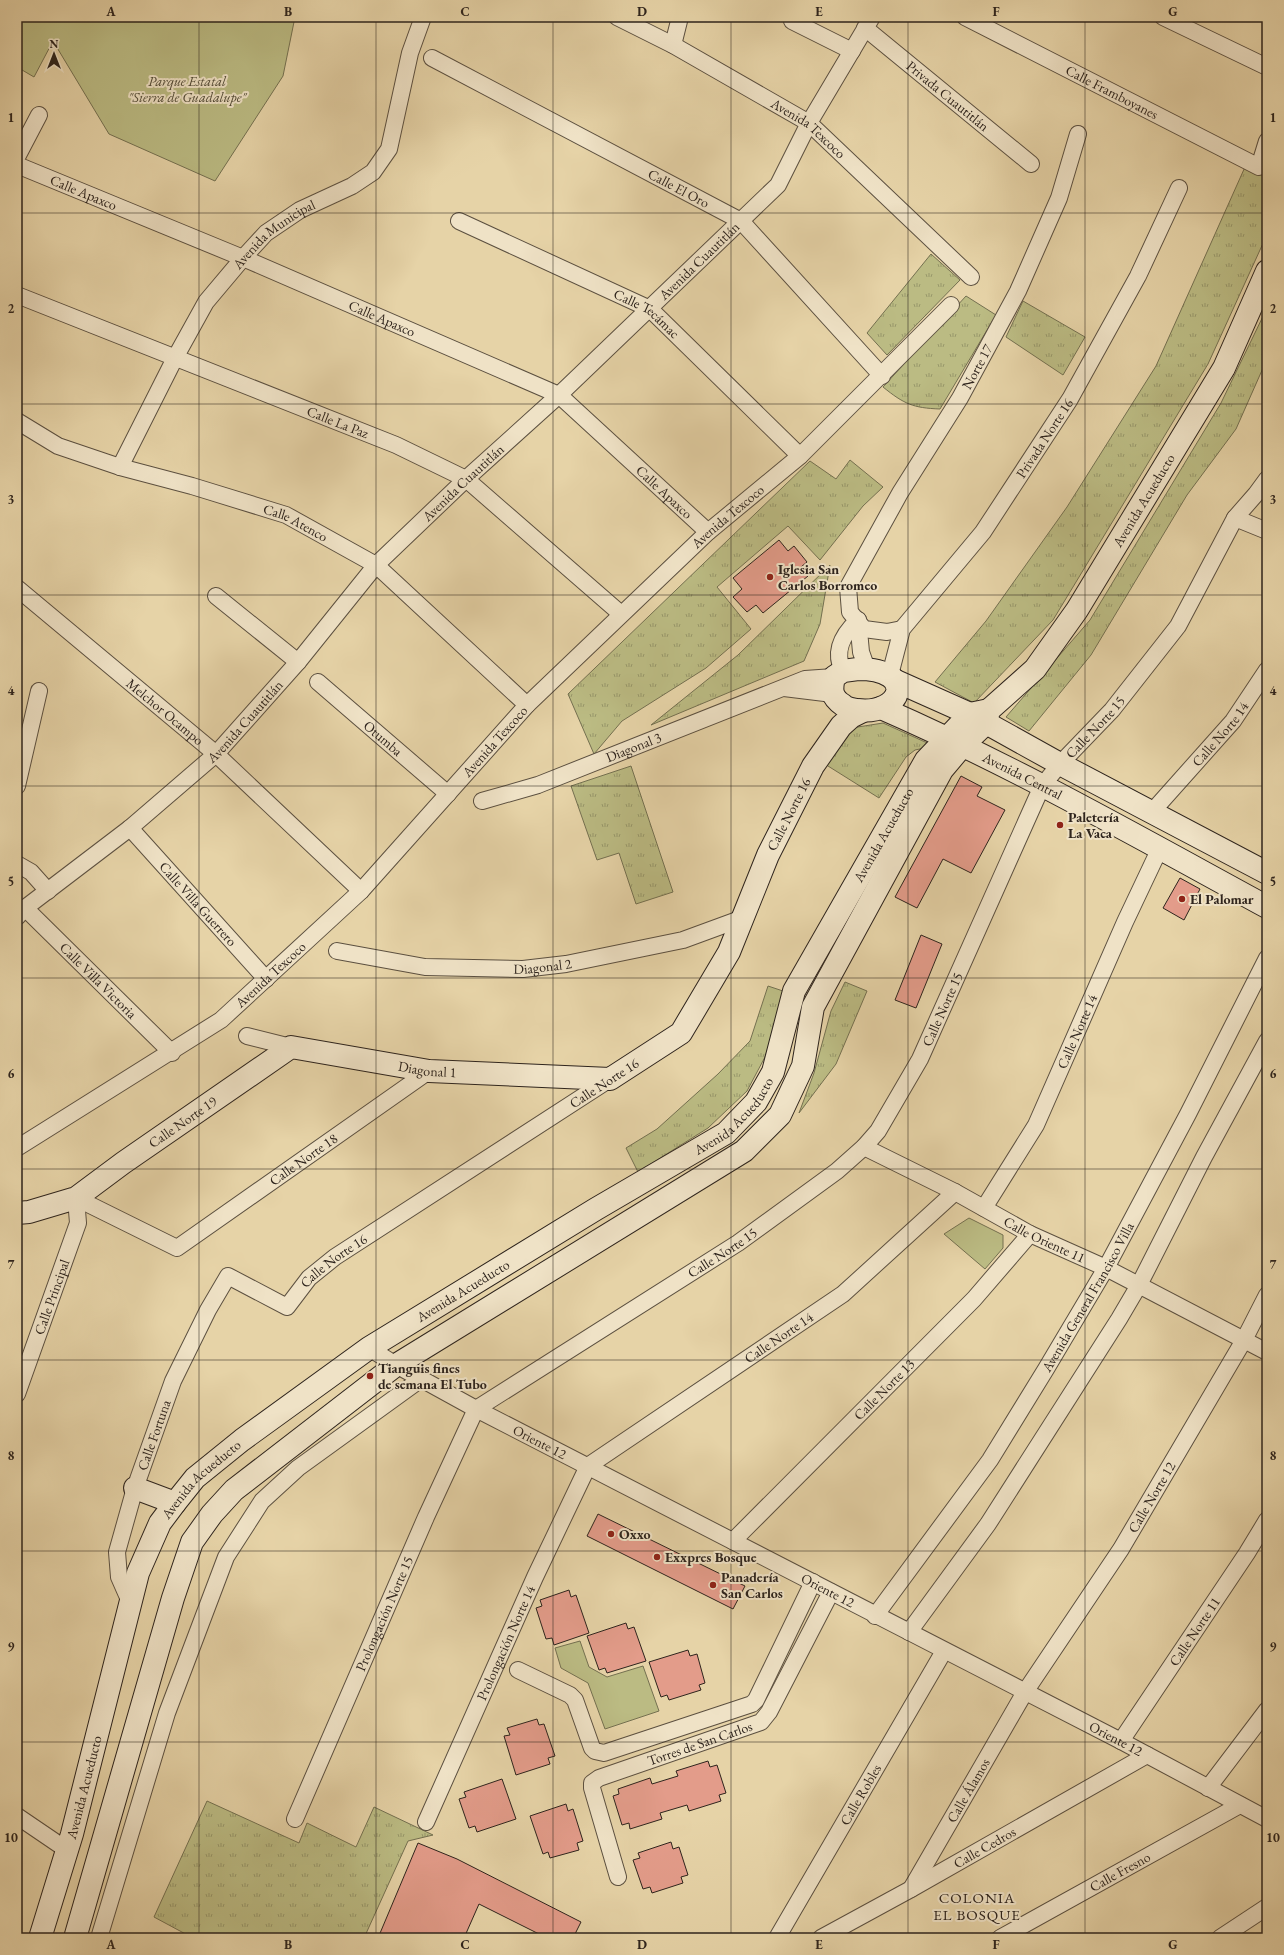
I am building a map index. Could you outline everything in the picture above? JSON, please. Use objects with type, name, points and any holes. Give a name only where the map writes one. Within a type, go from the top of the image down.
[{"type":"street","name":"Avenida Municipal","points":[[120,467],[174,358],[206,302],[243,258],[266,233],[300,210],[352,186],[373,172],[389,149],[410,52],[423,17]]},
{"type":"street","name":"Avenida Texcoco","points":[[617,17],[673,45],[809,123],[971,277]]},
{"type":"street","points":[[673,45],[680,17]]},
{"type":"street","name":"Calle Framboyanes","points":[[965,17],[1259,167],[1267,141]]},
{"type":"street","points":[[1163,17],[1267,67]]},
{"type":"street","points":[[792,21],[852,51]]},
{"type":"street","name":"Avenida Cuautitlán","points":[[21,913],[130,828],[216,754],[298,662],[376,565],[466,479],[560,395],[778,186],[809,123],[869,22]]},
{"type":"street","name":"Privada Cuautitlán","points":[[869,22],[1031,164]]},
{"type":"street","name":"Calle El Oro","points":[[432,58],[741,221],[882,376]]},
{"type":"street","points":[[17,157],[39,115]]},
{"type":"street","name":"Norte 17","points":[[858,620],[850,612],[848,587],[900,493],[960,398],[1018,292],[1059,198],[1078,134]]},
{"type":"street","name":"Calle Apaxco","points":[[17,165],[243,258],[560,395],[708,532]]},
{"type":"street","name":"Privada Norte 16","points":[[893,678],[896,635],[983,532],[1070,399],[1138,276],[1179,188]]},
{"type":"street","name":"Calle Tecámac","points":[[459,221],[650,309],[800,456]]},
{"type":"street","name":"Avenida Acueducto","points":[[40,1938],[68,1850],[138,1573],[160,1522],[195,1478],[242,1440],[369,1348],[596,1209],[726,1133],[756,1102],[773,1072],[794,991],[926,760],[956,742],[982,716],[1035,669],[1077,610],[1224,368],[1267,270]]},
{"type":"street","name":"Calle La Paz","points":[[17,295],[396,445],[466,479],[621,614]]},
{"type":"street","name":"Avenida Texcoco","points":[[17,1148],[172,1053],[221,1020],[361,891],[414,834],[527,705],[708,532],[800,456],[882,376],[951,305]]},
{"type":"street","name":"Calle Atenco","points":[[17,422],[58,446],[120,467],[192,486],[286,515],[376,565],[527,705]]},
{"type":"street","name":"Calle Norte 15","points":[[476,1409],[738,1243],[837,1171],[864,1147],[878,1131],[920,1059],[1042,786],[1060,764],[1112,710],[1178,626],[1234,518],[1262,497],[1267,479]]},
{"type":"street","points":[[1234,518],[1267,531]]},
{"type":"street","name":"Melchor Ocampo","points":[[17,588],[216,754],[361,891]]},
{"type":"street","points":[[216,596],[298,662]]},
{"type":"street","points":[[858,620],[864,629],[896,635]]},
{"type":"street","points":[[858,620],[861,652],[868,669]]},
{"type":"street","points":[[836,685],[841,640],[848,629],[858,620]]},
{"type":"street","name":"Avenida Central","points":[[1267,873],[1060,764],[982,716],[874,669],[868,669],[836,685],[847,709],[872,710],[956,742],[1160,848],[1267,907]]},
{"type":"street","name":"Calle Norte 14","points":[[1151,813],[1233,721],[1267,670]]},
{"type":"street","name":"Calle Norte 16","points":[[228,1276],[287,1307],[309,1278],[335,1257],[681,1033],[729,952],[768,855],[814,766],[841,726],[894,699],[898,690],[893,678]]},
{"type":"street","name":"Otumba","points":[[318,682],[448,794]]},
{"type":"street","name":"Diagonal 3","points":[[482,801],[538,785],[724,710],[783,688],[836,685]]},
{"type":"street","name":"Calle Norte 16","points":[[814,766],[815,748],[836,685]]},
{"type":"street","points":[[17,786],[39,691]]},
{"type":"street","name":"Avenida Acueducto","points":[[75,1938],[173,1598],[192,1542],[212,1514],[234,1490],[396,1365],[744,1152],[780,1115],[803,1066],[813,1007],[956,742]]},
{"type":"street","name":"Calle Villa Guerrero","points":[[130,828],[266,979]]},
{"type":"street","name":"Calle Norte 14","points":[[984,1208],[1036,1125],[1125,922],[1160,848]]},
{"type":"street","points":[[17,864],[31,872],[48,891]]},
{"type":"street","name":"Calle Villa Victoria","points":[[21,913],[172,1053]]},
{"type":"street","name":"Diagonal 2","points":[[337,951],[425,968],[523,968],[566,964],[683,940],[743,918]]},
{"type":"street","name":"Avenida General Francisco Villa","points":[[874,1616],[990,1460],[1106,1268],[1192,1107],[1267,958]]},
{"type":"street","name":"Diagonal 1","points":[[248,1036],[291,1047],[429,1071],[610,1079]]},
{"type":"street","points":[[909,1632],[992,1517],[1119,1319],[1139,1285],[1204,1157],[1267,1041]]},
{"type":"street","name":"Calle Norte 19","points":[[17,1213],[29,1212],[76,1198],[291,1047]]},
{"type":"street","name":"Calle Norte 18","points":[[76,1198],[177,1248],[429,1071]]},
{"type":"street","name":"Calle Oriente 11","points":[[864,1147],[955,1192],[1030,1234],[1106,1268],[1267,1352]]},
{"type":"street","name":"Calle Norte 14","points":[[588,1466],[843,1294],[955,1192]]},
{"type":"street","name":"Calle Principal","points":[[17,1394],[78,1223],[76,1198]]},
{"type":"street","name":"Calle Norte 13","points":[[733,1541],[974,1299],[1030,1234]]},
{"type":"street","name":"Calle Fortuna","points":[[130,1602],[119,1577],[117,1552],[135,1488],[173,1381],[208,1310],[228,1276]]},
{"type":"street","name":"Calle Norte 12","points":[[1025,1692],[1121,1549],[1244,1340],[1267,1295]]},
{"type":"street","name":"Oriente 12","points":[[369,1348],[396,1365],[476,1409],[814,1582],[874,1616],[909,1632],[1267,1818]]},
{"type":"street","points":[[99,1938],[167,1713],[226,1557],[262,1501],[298,1468],[421,1379]]},
{"type":"street","name":"Prolongación Norte 15","points":[[295,1819],[426,1517],[476,1409]]},
{"type":"street","name":"Prolongación Norte 14","points":[[426,1822],[535,1577],[588,1466]]},
{"type":"street","points":[[135,1488],[175,1503]]},
{"type":"street","name":"Calle Norte 11","points":[[1121,1741],[1247,1553],[1267,1520]]},
{"type":"street","name":"Torres de San Carlos","points":[[604,1753],[752,1704],[756,1700],[814,1582]]},
{"type":"street","name":"Torres de San Carlos","points":[[618,1877],[592,1788],[595,1780],[761,1722],[769,1712],[831,1592]]},
{"type":"street","name":"Calle Robles","points":[[776,1938],[944,1651]]},
{"type":"street","points":[[518,1670],[570,1695],[575,1700],[592,1748],[595,1751],[604,1753],[612,1774]]},
{"type":"street","name":"Calle Álamos","points":[[911,1889],[1025,1692]]},
{"type":"street","points":[[1208,1788],[1267,1710]]},
{"type":"street","name":"Calle Cedros","points":[[820,1938],[911,1889],[1147,1755]]},
{"type":"street","name":"Calle Fresno","points":[[1000,1938],[1240,1805]]},
{"type":"street","points":[[17,1816],[68,1850]]},
{"type":"street","points":[[1220,1938],[1267,1907]]},
{"type":"green space","name":"Parque Estatal \"Sierra de Guadalupe\"","points":[[17,17],[295,17],[283,76],[215,181],[109,134],[53,41],[34,77],[17,67]]},
{"type":"green space","points":[[1245,167],[1263,174],[1267,179],[1267,227],[1265,239],[1208,364],[1053,620],[974,703],[935,682],[986,621],[1067,507],[1156,366]]},
{"type":"green space","points":[[931,254],[960,280],[887,355],[867,333]]},
{"type":"green space","points":[[966,296],[996,315],[940,409],[923,408],[909,404],[883,387]]},
{"type":"green space","points":[[1023,301],[1085,337],[1063,375],[1006,337]]},
{"type":"green space","points":[[1267,308],[1267,359],[1236,429],[1187,495],[1091,655],[1029,731],[1006,717],[1090,620],[1221,403]]},
{"type":"green space","points":[[850,460],[883,487],[863,506],[820,560],[788,526],[717,587],[751,629],[706,668],[622,721],[594,754],[568,694],[810,461],[836,479]]},
{"type":"green space","points":[[830,565],[820,624],[804,661],[651,725],[738,655]]},
{"type":"green space","points":[[883,723],[934,746],[915,750],[906,757],[879,798],[820,761],[839,730]]},
{"type":"green space","points":[[631,766],[673,892],[636,904],[619,853],[597,860],[571,786]]},
{"type":"green space","points":[[845,982],[867,991],[836,1064],[799,1113],[814,1073],[831,1011]]},
{"type":"green space","points":[[768,986],[786,992],[765,1057],[747,1091],[708,1128],[638,1172],[626,1148],[657,1129],[718,1074],[750,1041]]},
{"type":"green space","points":[[969,1218],[1003,1235],[1003,1248],[985,1269],[944,1234]]},
{"type":"green space","points":[[580,1641],[589,1667],[607,1677],[643,1666],[659,1711],[605,1729],[588,1683],[561,1668],[555,1648]]},
{"type":"green space","points":[[207,1801],[299,1843],[307,1823],[356,1847],[374,1807],[433,1835],[408,1841],[364,1938],[193,1938],[154,1917]]},
{"type":"building","name":"Iglesia San Carlos Borromeo","points":[[779,540],[788,551],[794,546],[807,562],[801,567],[808,576],[763,613],[756,605],[747,612],[733,597],[742,589],[733,578]]},
{"type":"building","points":[[961,776],[982,787],[977,796],[1005,810],[971,873],[943,859],[917,908],[895,897]]},
{"type":"building","name":"El Palomar","points":[[1180,878],[1200,889],[1184,920],[1163,908]]},
{"type":"building","points":[[921,935],[942,944],[916,1008],[895,1000]]},
{"type":"building","points":[[598,1514],[745,1586],[733,1609],[587,1536]]},
{"type":"building","points":[[569,1590],[571,1597],[576,1595],[589,1633],[554,1645],[552,1638],[546,1639],[536,1608],[542,1606],[540,1600]]},
{"type":"building","points":[[626,1623],[628,1629],[634,1627],[646,1661],[607,1673],[605,1668],[599,1670],[587,1636]]},
{"type":"building","points":[[688,1650],[690,1656],[697,1654],[705,1683],[699,1685],[701,1690],[669,1700],[667,1695],[661,1697],[649,1662]]},
{"type":"building","points":[[537,1719],[539,1725],[544,1724],[555,1756],[548,1758],[550,1764],[516,1775],[504,1736],[510,1735],[507,1728]]},
{"type":"building","points":[[708,1761],[710,1767],[717,1765],[726,1793],[719,1795],[721,1801],[689,1811],[687,1805],[660,1813],[662,1819],[630,1829],[629,1823],[622,1825],[613,1796],[619,1794],[618,1789],[650,1778],[652,1784],[678,1776],[676,1771]]},
{"type":"building","points":[[502,1779],[516,1819],[477,1832],[475,1826],[469,1828],[459,1799],[466,1797],[464,1792]]},
{"type":"building","points":[[566,1804],[568,1811],[573,1809],[583,1841],[577,1843],[579,1850],[550,1858],[548,1852],[543,1854],[530,1816]]},
{"type":"building","points":[[671,1842],[673,1849],[679,1847],[688,1875],[681,1877],[683,1883],[652,1893],[650,1887],[643,1889],[633,1860],[640,1858],[638,1853]]},
{"type":"building","points":[[418,1843],[457,1859],[581,1922],[573,1938],[547,1938],[479,1904],[464,1938],[378,1938]]},
{"type":"place","name":"Iglesia San Carlos Borromeo","points":[[770,577]]},
{"type":"place","name":"Paletería La Vaca","points":[[1060,825]]},
{"type":"place","name":"El Palomar","points":[[1182,899]]},
{"type":"place","name":"Tianguis fines de semana El Tubo","points":[[370,1376]]},
{"type":"place","name":"Oxxo","points":[[611,1534]]},
{"type":"place","name":"Exxpres Bosque","points":[[657,1557]]},
{"type":"place","name":"Panadería San Carlos","points":[[713,1585]]},
{"type":"district","name":"COLONIA EL BOSQUE","points":[[977,1906]]}]
